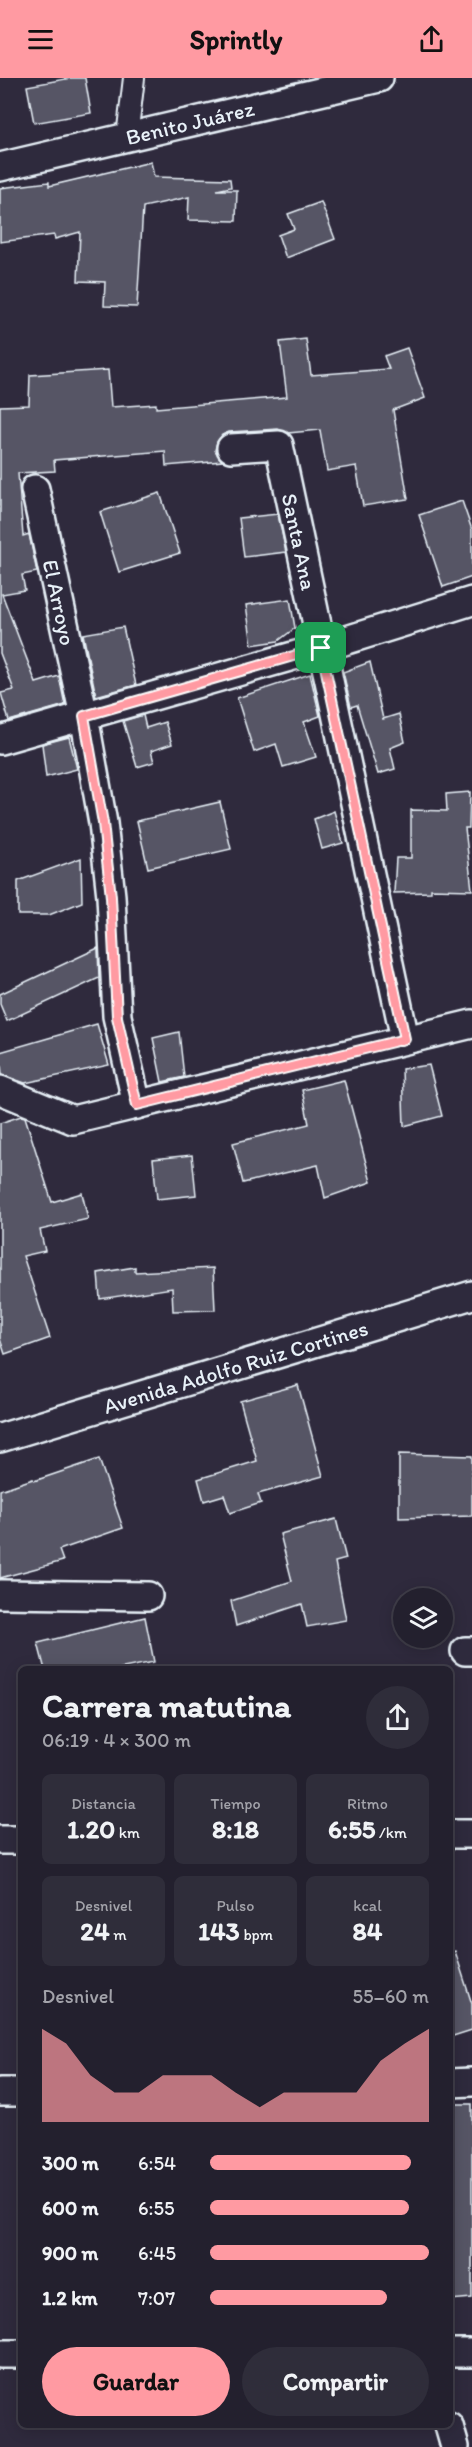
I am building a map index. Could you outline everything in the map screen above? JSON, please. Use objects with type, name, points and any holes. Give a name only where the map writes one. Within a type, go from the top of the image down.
[{"type":"street","points":[[127,137],[134,78]]},
{"type":"street","name":"Benito Juárez","points":[[0,167],[379,78]]},
{"type":"street","name":"Santa Ana","points":[[231,448],[279,445],[405,1039]]},
{"type":"street","name":"El Arroyo","points":[[35,489],[84,716],[103,823],[111,897],[117,1017],[137,1105]]},
{"type":"street","points":[[0,740],[321,648],[472,601]]},
{"type":"street","points":[[0,1090],[74,1120],[472,1024]]},
{"type":"street","name":"Avenida Adolfo Ruiz Cortines","points":[[0,1438],[472,1295]]},
{"type":"street","points":[[0,1594],[148,1596]]},
{"type":"street","points":[[453,1834],[472,1834]]},
{"type":"street","points":[[0,1840],[18,1840]]},
{"type":"street","points":[[453,2083],[472,2082]]},
{"type":"street","points":[[0,2092],[18,2092]]},
{"type":"street","points":[[453,2354],[472,2353]]},
{"type":"street","points":[[0,2354],[18,2354]]},
{"type":"street","points":[[451,2428],[456,2447]]},
{"type":"building","points":[[71,78],[85,78],[91,113],[34,123],[27,86]]},
{"type":"building","points":[[151,162],[154,177],[230,179],[231,187],[217,190],[237,190],[236,221],[188,220],[189,197],[143,207],[137,307],[104,306],[105,282],[78,281],[80,232],[55,239],[54,235],[0,242],[0,188],[49,182],[49,186]]},
{"type":"building","points":[[321,202],[335,239],[286,258],[278,235],[294,229],[288,214]]},
{"type":"building","points":[[306,339],[311,375],[389,369],[384,356],[407,348],[425,398],[393,410],[408,499],[363,506],[356,466],[327,471],[320,430],[288,433],[278,429],[229,432],[222,435],[215,450],[222,461],[166,466],[165,451],[54,460],[55,471],[18,473],[23,536],[29,534],[37,572],[22,575],[25,590],[2,594],[36,683],[59,676],[65,705],[9,721],[1,693],[14,690],[0,653],[0,406],[29,405],[30,375],[108,370],[111,407],[156,404],[156,408],[287,397],[280,342]]},
{"type":"building","points":[[160,493],[180,553],[119,572],[100,512]]},
{"type":"building","points":[[462,501],[472,530],[472,577],[443,587],[419,515]]},
{"type":"building","points":[[278,514],[286,552],[244,557],[239,518]]},
{"type":"building","points":[[290,599],[295,628],[278,641],[252,645],[246,605]]},
{"type":"building","points":[[123,627],[136,685],[96,696],[83,634]]},
{"type":"building","points":[[370,662],[383,719],[399,714],[405,742],[390,748],[395,769],[378,774],[357,705],[351,707],[343,672]]},
{"type":"building","points":[[310,674],[320,716],[304,722],[316,757],[283,767],[276,744],[254,752],[237,698]]},
{"type":"building","points":[[143,715],[146,728],[165,722],[172,744],[151,751],[154,762],[137,767],[123,721]]},
{"type":"building","points":[[69,737],[77,769],[46,777],[42,744]]},
{"type":"building","points":[[470,792],[469,828],[465,828],[472,890],[431,889],[431,892],[394,893],[396,858],[411,858],[411,810],[447,811],[446,794]]},
{"type":"building","points":[[220,802],[231,849],[148,868],[137,821]]},
{"type":"building","points":[[334,811],[343,843],[322,849],[314,819]]},
{"type":"building","points":[[81,858],[82,902],[49,915],[18,915],[18,881]]},
{"type":"building","points":[[98,948],[99,978],[7,1021],[0,1004],[0,994]]},
{"type":"building","points":[[97,1024],[109,1065],[25,1083],[2,1075],[0,1052]]},
{"type":"building","points":[[179,1032],[184,1077],[162,1082],[153,1038]]},
{"type":"building","points":[[429,1065],[442,1116],[404,1126],[402,1069]]},
{"type":"building","points":[[344,1080],[371,1182],[325,1198],[318,1165],[243,1183],[233,1143],[309,1124],[302,1090]]},
{"type":"building","points":[[21,1116],[25,1117],[52,1202],[82,1193],[88,1219],[40,1230],[45,1251],[23,1256],[50,1338],[5,1354],[0,1339],[0,1123]]},
{"type":"building","points":[[192,1155],[196,1195],[157,1199],[153,1159]]},
{"type":"building","points":[[135,1267],[135,1272],[213,1268],[215,1310],[173,1311],[172,1288],[100,1299],[98,1273]]},
{"type":"building","points":[[298,1385],[323,1476],[258,1494],[261,1503],[230,1513],[224,1495],[204,1501],[198,1479],[257,1461],[240,1401]]},
{"type":"building","points":[[399,1454],[472,1456],[472,1516],[399,1518]]},
{"type":"building","points":[[99,1459],[123,1528],[59,1550],[63,1561],[0,1578],[0,1490]]},
{"type":"building","points":[[336,1519],[346,1559],[335,1562],[346,1620],[307,1627],[302,1604],[236,1626],[231,1601],[292,1581],[280,1534]]},
{"type":"building","points":[[145,1617],[154,1662],[134,1666],[44,1666],[38,1643]]},
{"type":"building","points":[[453,1951],[455,1951],[472,2004],[472,2030],[453,2036]]},
{"type":"building","points":[[453,2104],[472,2104],[472,2298],[453,2300]]},
{"type":"route","points":[[321,648],[405,1039],[137,1105],[117,1017],[115,951],[103,823],[84,716],[321,648]]}]
